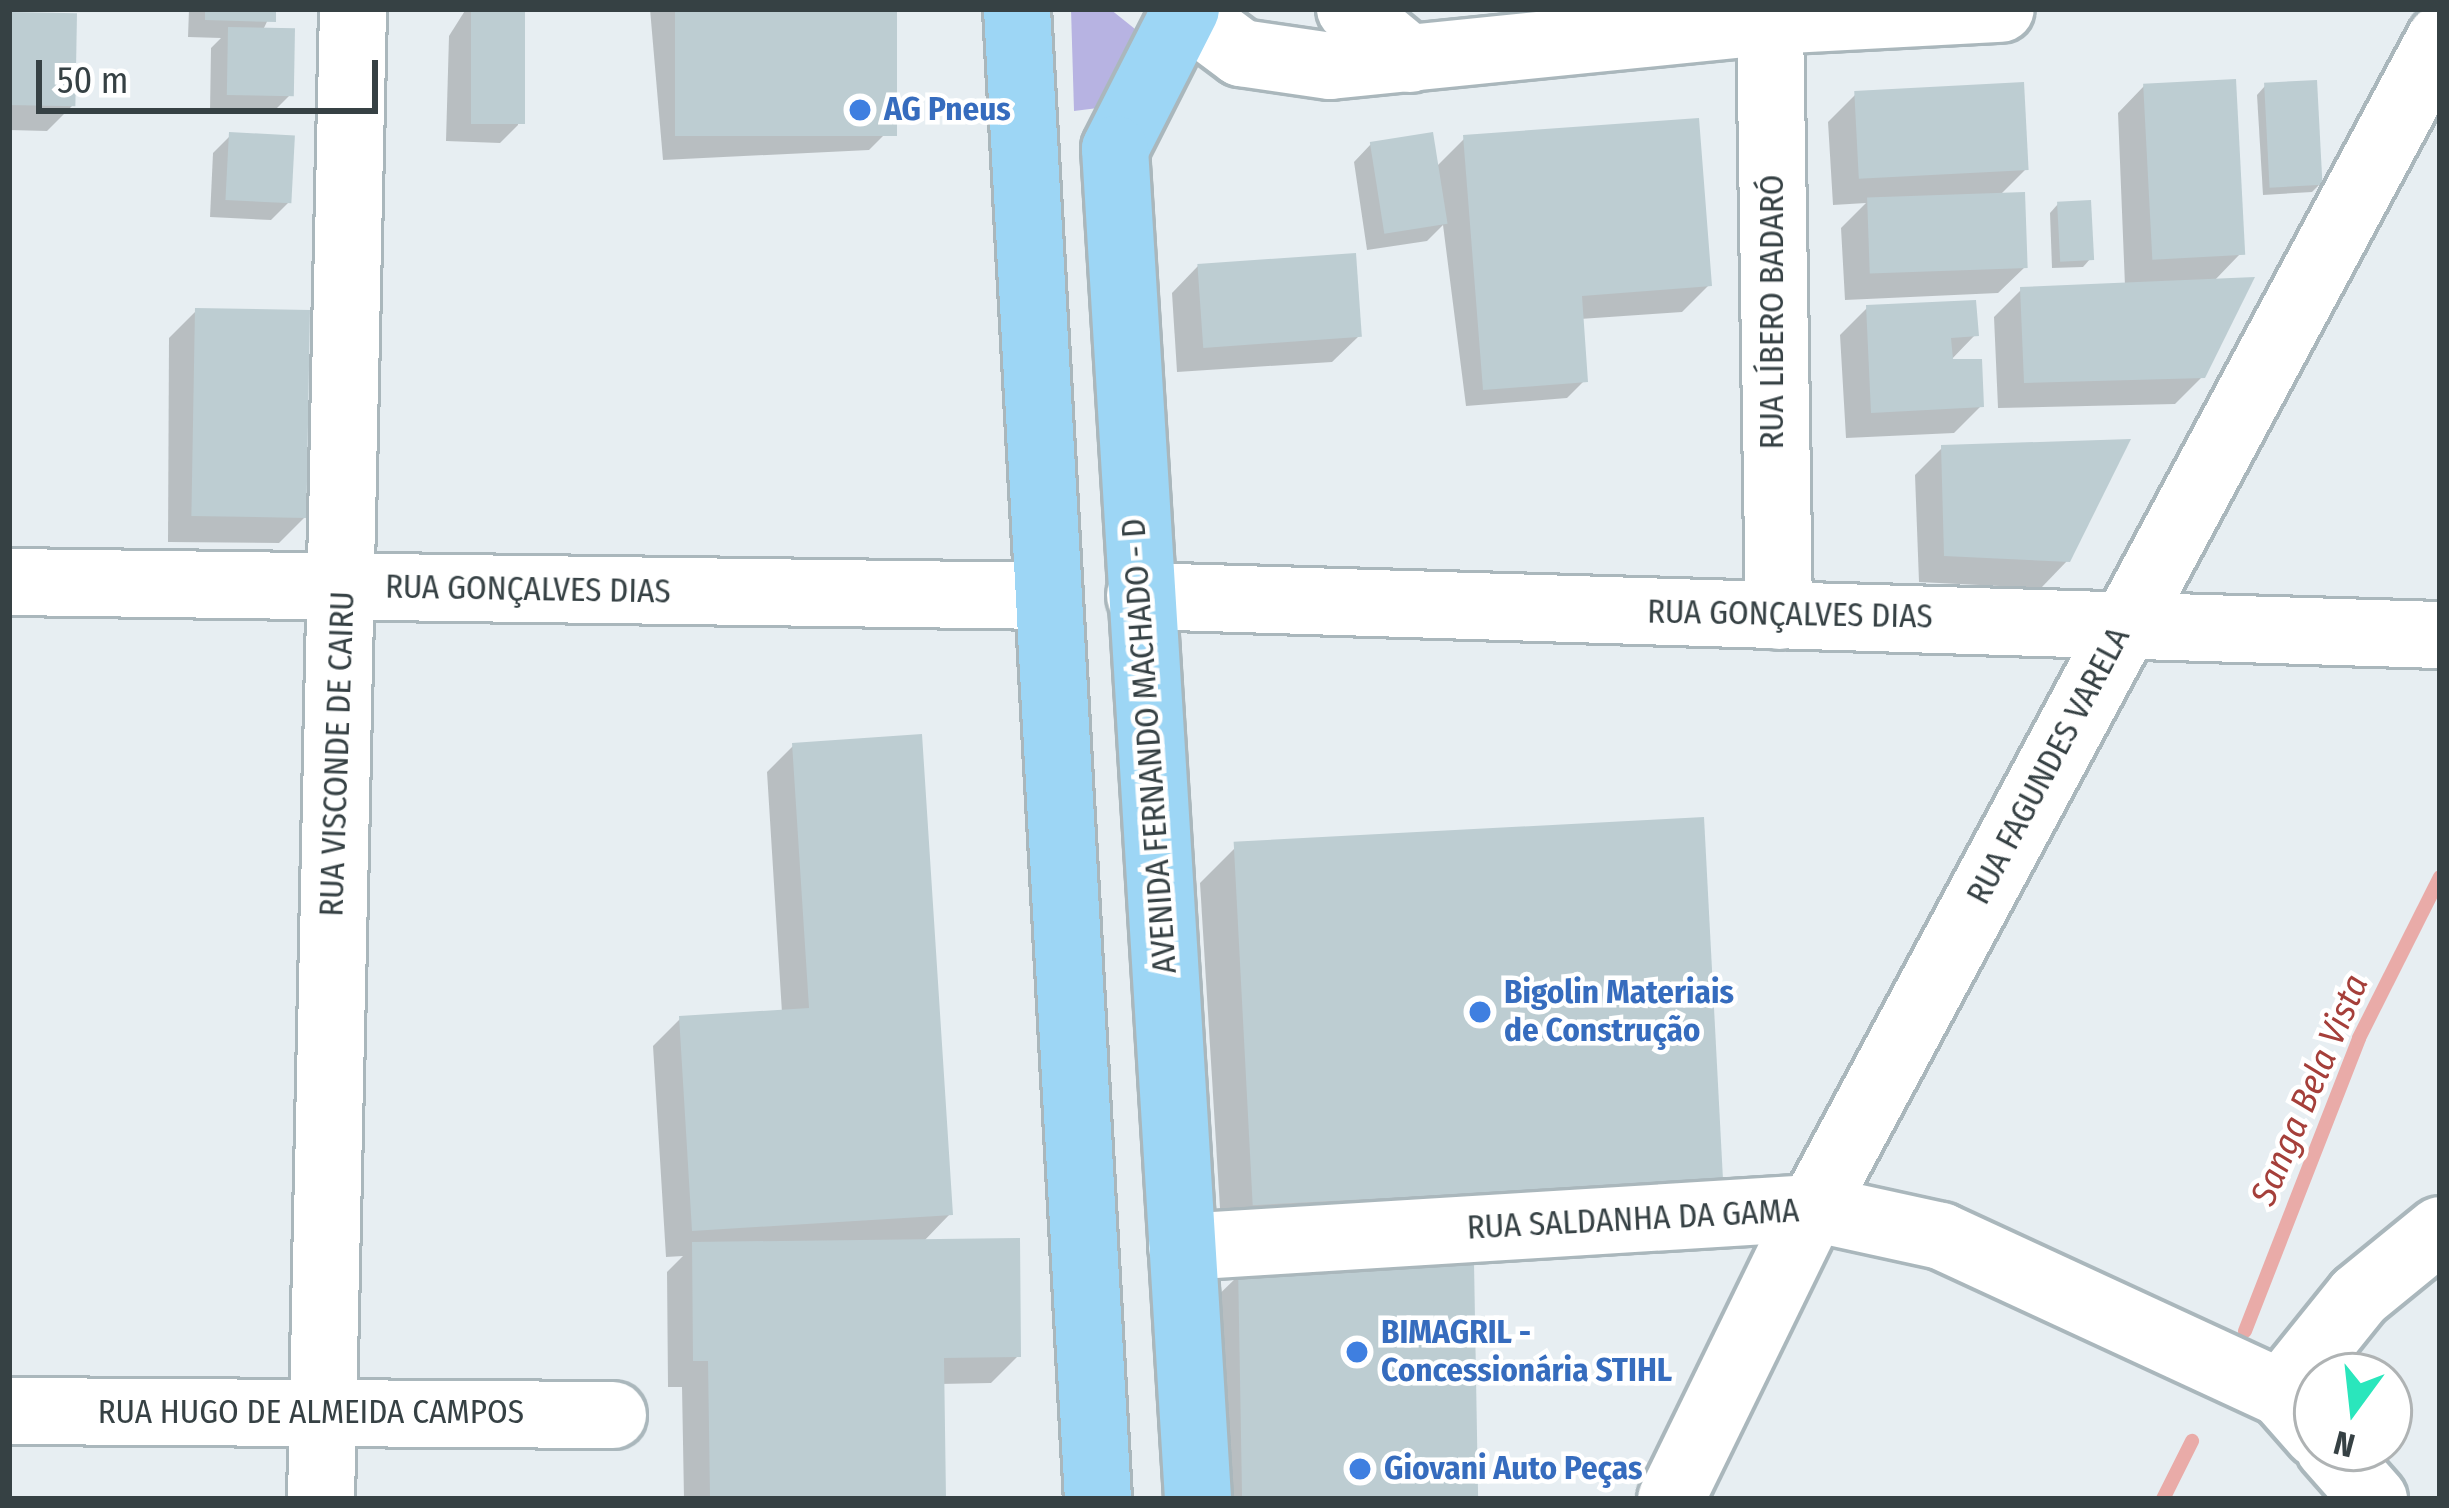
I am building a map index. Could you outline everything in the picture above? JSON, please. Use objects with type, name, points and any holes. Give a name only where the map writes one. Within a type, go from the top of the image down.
[{"type":"main road","points":[[1016,9],[1098,1499]]},
{"type":"main road","name":"AVENIDA FERNANDO MACHADO - D","points":[[1185,10],[1115,149],[1198,1499]]},
{"type":"main road","points":[[1084,1253],[1182,1247]]},
{"type":"street","name":"RUA VISCONDE DE CAIRU","points":[[321,1499],[318,1413],[343,588],[353,9]]},
{"type":"street","points":[[1350,9],[1410,59]]},
{"type":"street","points":[[1185,10],[1241,53],[1330,66],[1774,15],[2000,9]]},
{"type":"street","name":"RUA LÍBERO BADARÓ","points":[[1774,15],[1779,616]]},
{"type":"street","name":"RUA FAGUNDES VARELA","points":[[1671,1499],[1813,1208],[2440,40]]},
{"type":"street","name":"RUA GONÇALVES DIAS","points":[[9,582],[1046,596]]},
{"type":"street","name":"RUA GONÇALVES DIAS","points":[[1140,596],[2440,635]]},
{"type":"street","name":"RUA SALDANHA DA GAMA","points":[[1182,1247],[1813,1208],[1941,1235],[2293,1411]]},
{"type":"street","points":[[2331,1352],[2359,1296],[2440,1230]]},
{"type":"street","name":"RUA HUGO DE ALMEIDA CAMPOS","points":[[9,1411],[613,1415]]},
{"type":"street","points":[[2350,1472],[2374,1499]]},
{"type":"shaded area","points":[[1071,9],[1110,9],[1135,29],[1098,108],[1074,111]]},
{"type":"building","points":[[205,9],[276,9],[276,22],[205,20]]},
{"type":"building","points":[[471,9],[525,9],[525,124],[471,124]]},
{"type":"building","points":[[675,9],[897,9],[897,136],[675,136]]},
{"type":"building","points":[[9,12],[77,13],[75,106],[9,105]]},
{"type":"building","points":[[228,27],[295,28],[294,96],[227,95]]},
{"type":"building","points":[[2236,79],[2245,255],[2152,260],[2143,84]]},
{"type":"building","points":[[2317,80],[2322,185],[2270,188],[2264,83]]},
{"type":"building","points":[[2024,82],[2029,170],[1859,179],[1854,91]]},
{"type":"building","points":[[1699,118],[1712,286],[1582,296],[1588,382],[1483,390],[1463,135]]},
{"type":"building","points":[[229,132],[295,135],[291,203],[225,200]]},
{"type":"building","points":[[1433,132],[1448,224],[1384,234],[1370,142]]},
{"type":"building","points":[[2025,192],[2028,268],[1870,273],[1867,198]]},
{"type":"building","points":[[2091,200],[2094,260],[2060,262],[2057,202]]},
{"type":"building","points":[[1356,253],[1362,337],[1203,348],[1197,264]]},
{"type":"building","points":[[2255,277],[2205,378],[2024,383],[2020,287]]},
{"type":"building","points":[[1976,300],[1979,336],[1951,338],[1953,359],[1982,359],[1984,407],[1871,413],[1866,305]]},
{"type":"building","points":[[195,308],[310,310],[306,518],[191,516]]},
{"type":"building","points":[[2131,439],[2070,562],[1944,556],[1941,445]]},
{"type":"building","points":[[922,734],[953,1215],[692,1231],[679,1016],[809,1008],[792,743]]},
{"type":"building","name":"Bigolin Materiais de Construção","points":[[1704,817],[1723,1181],[1253,1205],[1234,842]]},
{"type":"building","points":[[1020,1238],[1021,1357],[944,1358],[946,1499],[710,1497],[708,1361],[693,1361],[692,1242]]},
{"type":"building","name":"BIMAGRIL - Concessionária STIHL","points":[[1474,1262],[1478,1499],[1242,1499],[1238,1266]]},
{"type":"waterway","name":"Sanga Bela Vista","points":[[2245,1331],[2359,1038],[2440,877]]},
{"type":"waterway","name":"Sanga Bela Vista","points":[[2163,1499],[2192,1441]]},
{"type":"place","name":"AG Pneus","points":[[860,110]]},
{"type":"place","name":"Bigolin Materiais de Construção","points":[[1480,1012]]},
{"type":"place","name":"BIMAGRIL - Concessionária STIHL","points":[[1357,1352]]},
{"type":"place","name":"Giovani Auto Peças","points":[[1360,1469]]}]
